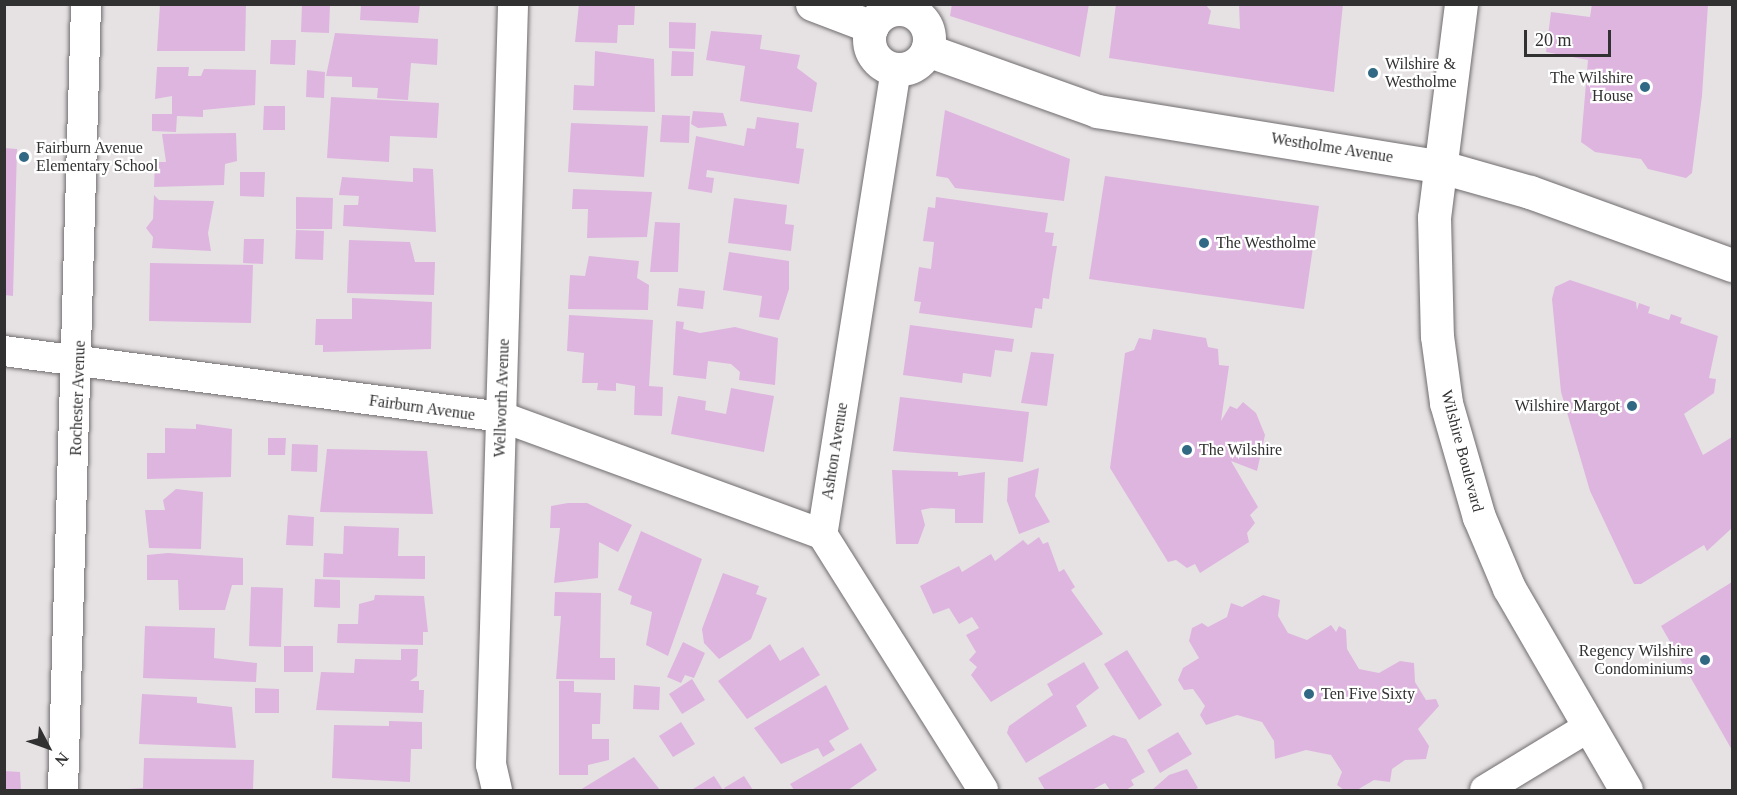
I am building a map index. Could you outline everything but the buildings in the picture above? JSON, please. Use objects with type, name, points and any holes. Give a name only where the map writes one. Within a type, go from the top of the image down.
[{"type":"street","name":"Rochester Avenue","points":[[63,790],[79,361],[86,4]]},
{"type":"street","name":"Wellworth Avenue","points":[[497,790],[491,765],[513,4]]},
{"type":"street","points":[[812,4],[889,13],[924,21],[927,50],[918,62],[896,69],[873,54],[889,13]]},
{"type":"street","name":"Wilshire Boulevard","points":[[1461,4],[1438,166],[1437,336],[1446,403],[1479,517],[1509,588],[1587,728],[1626,790]]},
{"type":"street","name":"Westholme Avenue","points":[[927,50],[1097,111],[1438,166],[1530,192],[1732,265]]},
{"type":"street","name":"Ashton Avenue","points":[[822,534],[896,69]]},
{"type":"street","name":"Fairburn Avenue","points":[[4,351],[502,417],[822,534]]},
{"type":"street","points":[[822,534],[983,790]]},
{"type":"street","points":[[1485,790],[1587,728]]},
{"type":"place","name":"Wilshire & Westholme","points":[[1373,73]]},
{"type":"place","name":"The Wilshire House","points":[[1645,87]]},
{"type":"place","name":"Fairburn Avenue Elementary School","points":[[24,157]]},
{"type":"place","name":"The Westholme","points":[[1204,243]]},
{"type":"place","name":"Wilshire Margot","points":[[1632,406]]},
{"type":"place","name":"The Wilshire","points":[[1187,450]]},
{"type":"place","name":"Regency Wilshire Condominiums","points":[[1705,660]]},
{"type":"place","name":"Ten Five Sixty","points":[[1309,694]]}]
